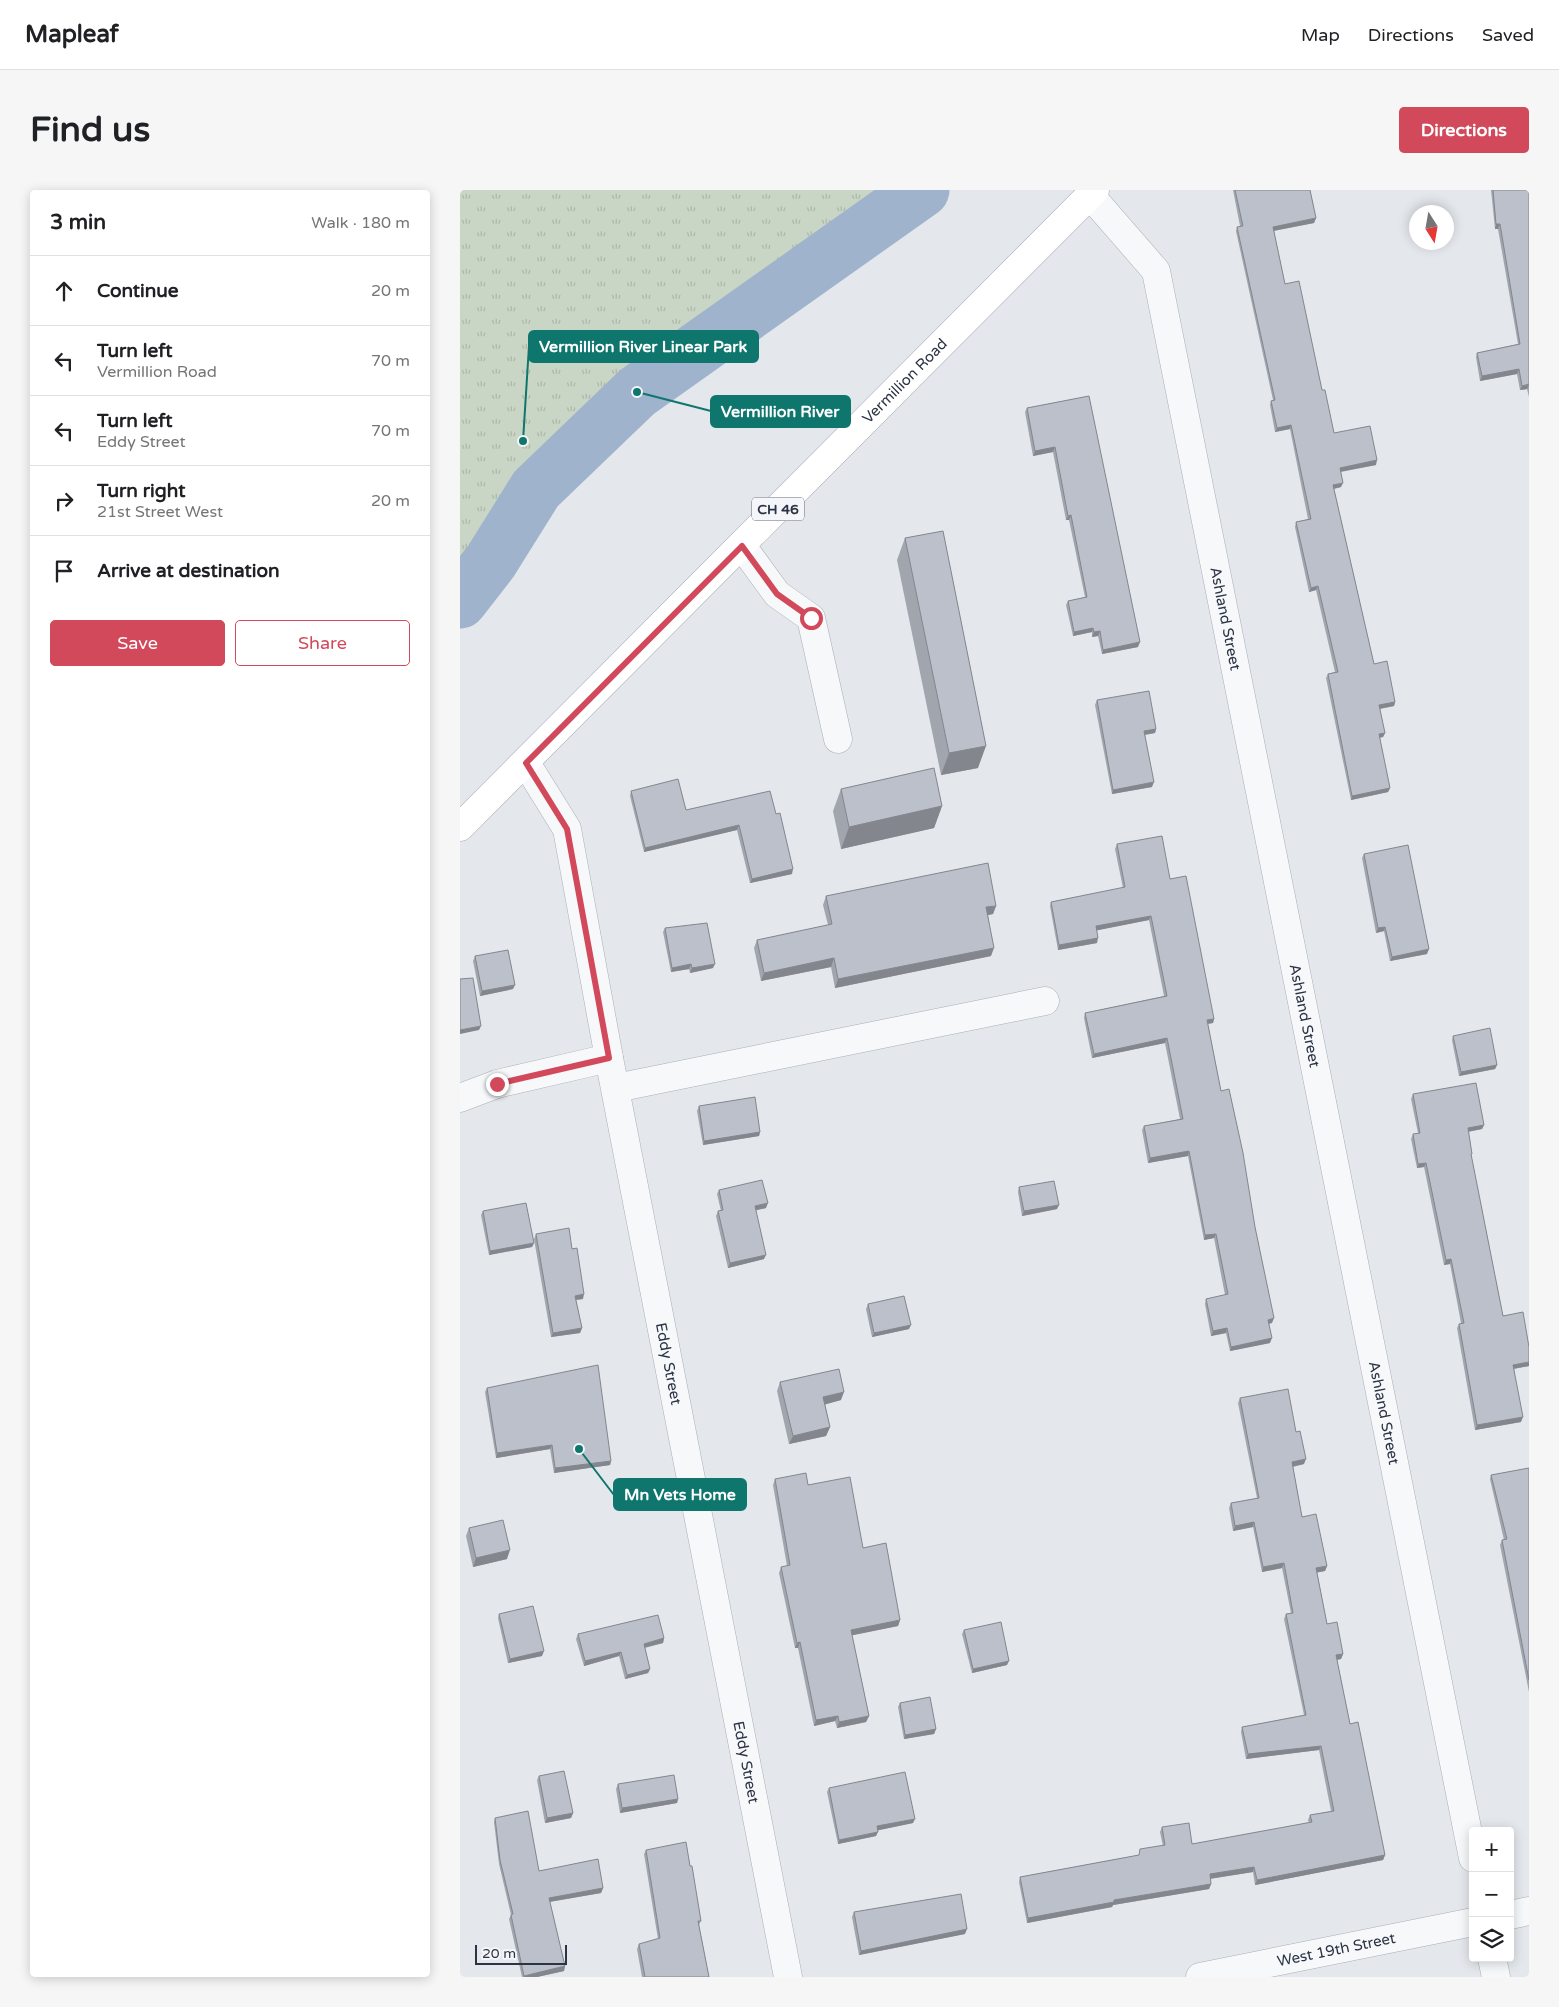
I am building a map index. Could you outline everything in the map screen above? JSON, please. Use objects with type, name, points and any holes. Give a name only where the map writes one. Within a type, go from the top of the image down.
[{"type":"main road","name":"Vermillion Road","points":[[460,827],[1093,193]]},
{"type":"street","name":"Ashland Street","points":[[1093,193],[1156,271],[1469,1838]]},
{"type":"street","points":[[742,546],[777,594],[811,618],[838,739]]},
{"type":"street","name":"Eddy Street","points":[[526,763],[567,829],[609,1058],[788,1977]]},
{"type":"street","points":[[616,1088],[1045,1001]]},
{"type":"street","points":[[460,1098],[497,1084],[609,1058]]},
{"type":"street","points":[[1514,1914],[1529,1911]]},
{"type":"street","name":"West 19th Street","points":[[1200,1977],[1469,1923]]},
{"type":"street","points":[[1493,1962],[1496,1977]]},
{"type":"green space","points":[[460,190],[922,190],[637,392],[536,489],[491,561],[460,601]]},
{"type":"building","points":[[1235,190],[1310,190],[1316,218],[1273,227],[1285,284],[1299,281],[1322,390],[1325,390],[1334,433],[1370,426],[1377,460],[1340,468],[1343,483],[1333,485],[1374,664],[1387,661],[1395,702],[1379,705],[1385,733],[1379,734],[1390,788],[1352,796],[1328,674],[1338,672],[1318,586],[1311,588],[1296,522],[1311,519],[1291,425],[1277,428],[1271,401],[1275,400],[1237,227],[1243,226]]},
{"type":"building","points":[[1493,190],[1529,190],[1529,384],[1522,386],[1519,369],[1482,376],[1477,353],[1520,344],[1500,224],[1496,224]]},
{"type":"building","points":[[1089,396],[1140,642],[1103,650],[1100,631],[1094,632],[1093,628],[1074,632],[1068,601],[1087,597],[1071,515],[1068,516],[1055,447],[1035,451],[1027,408]]},
{"type":"building","points":[[943,531],[986,746],[949,753],[905,538]]},
{"type":"building","points":[[1149,691],[1156,729],[1144,731],[1154,782],[1113,790],[1097,700]]},
{"type":"building","points":[[934,768],[942,806],[849,827],[841,789]]},
{"type":"building","points":[[678,779],[686,810],[770,791],[776,814],[780,813],[793,869],[752,879],[739,825],[645,848],[631,791]]},
{"type":"building","points":[[1162,836],[1170,879],[1186,876],[1214,1019],[1207,1020],[1221,1091],[1229,1089],[1274,1318],[1268,1320],[1272,1338],[1231,1347],[1227,1328],[1213,1331],[1206,1299],[1228,1294],[1216,1234],[1205,1235],[1189,1151],[1150,1158],[1144,1126],[1183,1119],[1167,1038],[1094,1054],[1085,1013],[1167,996],[1151,916],[1096,926],[1098,938],[1059,945],[1051,902],[1125,887],[1117,844]]},
{"type":"building","points":[[1408,845],[1429,949],[1392,957],[1385,927],[1378,928],[1364,854]]},
{"type":"building","points":[[988,863],[996,906],[986,907],[994,948],[838,979],[834,958],[764,973],[757,940],[832,924],[826,896]]},
{"type":"building","points":[[707,923],[715,964],[692,968],[691,964],[672,968],[665,928]]},
{"type":"building","points":[[508,950],[515,985],[482,991],[475,956]]},
{"type":"building","points":[[473,978],[481,1026],[460,1030],[460,979]]},
{"type":"building","points":[[1490,1028],[1497,1065],[1461,1072],[1453,1036]]},
{"type":"building","points":[[1476,1083],[1484,1125],[1468,1128],[1471,1154],[1503,1316],[1523,1312],[1529,1347],[1529,1362],[1513,1365],[1523,1417],[1477,1425],[1459,1324],[1464,1323],[1451,1259],[1446,1260],[1426,1163],[1418,1164],[1413,1134],[1420,1133],[1413,1094]]},
{"type":"building","points":[[755,1097],[760,1132],[704,1141],[699,1106]]},
{"type":"building","points":[[762,1180],[768,1203],[755,1206],[766,1255],[730,1263],[718,1211],[723,1210],[719,1190]]},
{"type":"building","points":[[1054,1181],[1059,1205],[1024,1211],[1019,1187]]},
{"type":"building","points":[[526,1203],[534,1243],[490,1251],[483,1211]]},
{"type":"building","points":[[569,1228],[572,1249],[577,1248],[584,1294],[575,1296],[582,1328],[553,1333],[536,1234]]},
{"type":"building","points":[[904,1296],[911,1325],[874,1333],[868,1304]]},
{"type":"building","points":[[598,1365],[611,1461],[555,1468],[552,1445],[497,1453],[487,1388]]},
{"type":"building","points":[[839,1369],[844,1392],[823,1397],[830,1427],[793,1436],[780,1382]]},
{"type":"building","points":[[1288,1389],[1296,1432],[1300,1431],[1306,1459],[1292,1462],[1302,1517],[1316,1514],[1327,1566],[1316,1568],[1327,1624],[1337,1622],[1343,1654],[1336,1655],[1350,1724],[1358,1722],[1385,1855],[1257,1880],[1254,1867],[1210,1874],[1211,1884],[1114,1900],[1114,1902],[1028,1918],[1020,1877],[1139,1855],[1140,1849],[1165,1845],[1162,1827],[1189,1823],[1192,1844],[1312,1822],[1310,1815],[1334,1811],[1321,1746],[1248,1754],[1242,1727],[1306,1715],[1286,1614],[1293,1613],[1284,1563],[1263,1567],[1254,1522],[1235,1526],[1231,1503],[1259,1498],[1240,1398]]},
{"type":"building","points":[[1529,1468],[1529,1680],[1502,1540],[1507,1539],[1491,1475]]},
{"type":"building","points":[[806,1473],[808,1485],[850,1477],[863,1548],[886,1543],[900,1620],[851,1630],[869,1716],[839,1722],[838,1716],[816,1720],[800,1642],[797,1643],[781,1567],[790,1565],[775,1479]]},
{"type":"building","points":[[503,1520],[510,1550],[476,1558],[469,1528]]},
{"type":"building","points":[[533,1606],[544,1651],[510,1659],[499,1614]]},
{"type":"building","points":[[658,1615],[664,1638],[644,1644],[650,1669],[627,1675],[621,1652],[585,1661],[578,1634]]},
{"type":"building","points":[[1001,1622],[1009,1661],[973,1669],[964,1630]]},
{"type":"building","points":[[930,1697],[936,1729],[905,1735],[900,1703]]},
{"type":"building","points":[[564,1771],[573,1813],[547,1818],[539,1776]]},
{"type":"building","points":[[905,1772],[915,1819],[877,1826],[878,1832],[839,1840],[829,1788]]},
{"type":"building","points":[[674,1775],[678,1799],[622,1808],[618,1784]]},
{"type":"building","points":[[528,1811],[539,1871],[598,1859],[603,1888],[549,1898],[565,1966],[524,1976],[511,1915],[513,1914],[500,1860],[495,1818]]},
{"type":"building","points":[[686,1842],[690,1866],[692,1866],[701,1921],[698,1921],[709,1977],[645,1977],[639,1944],[660,1938],[646,1850]]},
{"type":"building","points":[[961,1894],[967,1929],[861,1951],[854,1912]]},
{"type":"waterway","points":[[460,601],[491,561],[536,489],[637,392],[922,190]]},
{"type":"place","name":"Vermillion River","points":[[637,392]]},
{"type":"place","name":"Vermillion River Linear Park","points":[[523,441]]},
{"type":"place","name":"Mn Vets Home","points":[[579,1449]]},
{"type":"route","points":[[497,1084],[609,1058],[567,829],[526,763],[742,546],[777,594],[811,618]]}]
